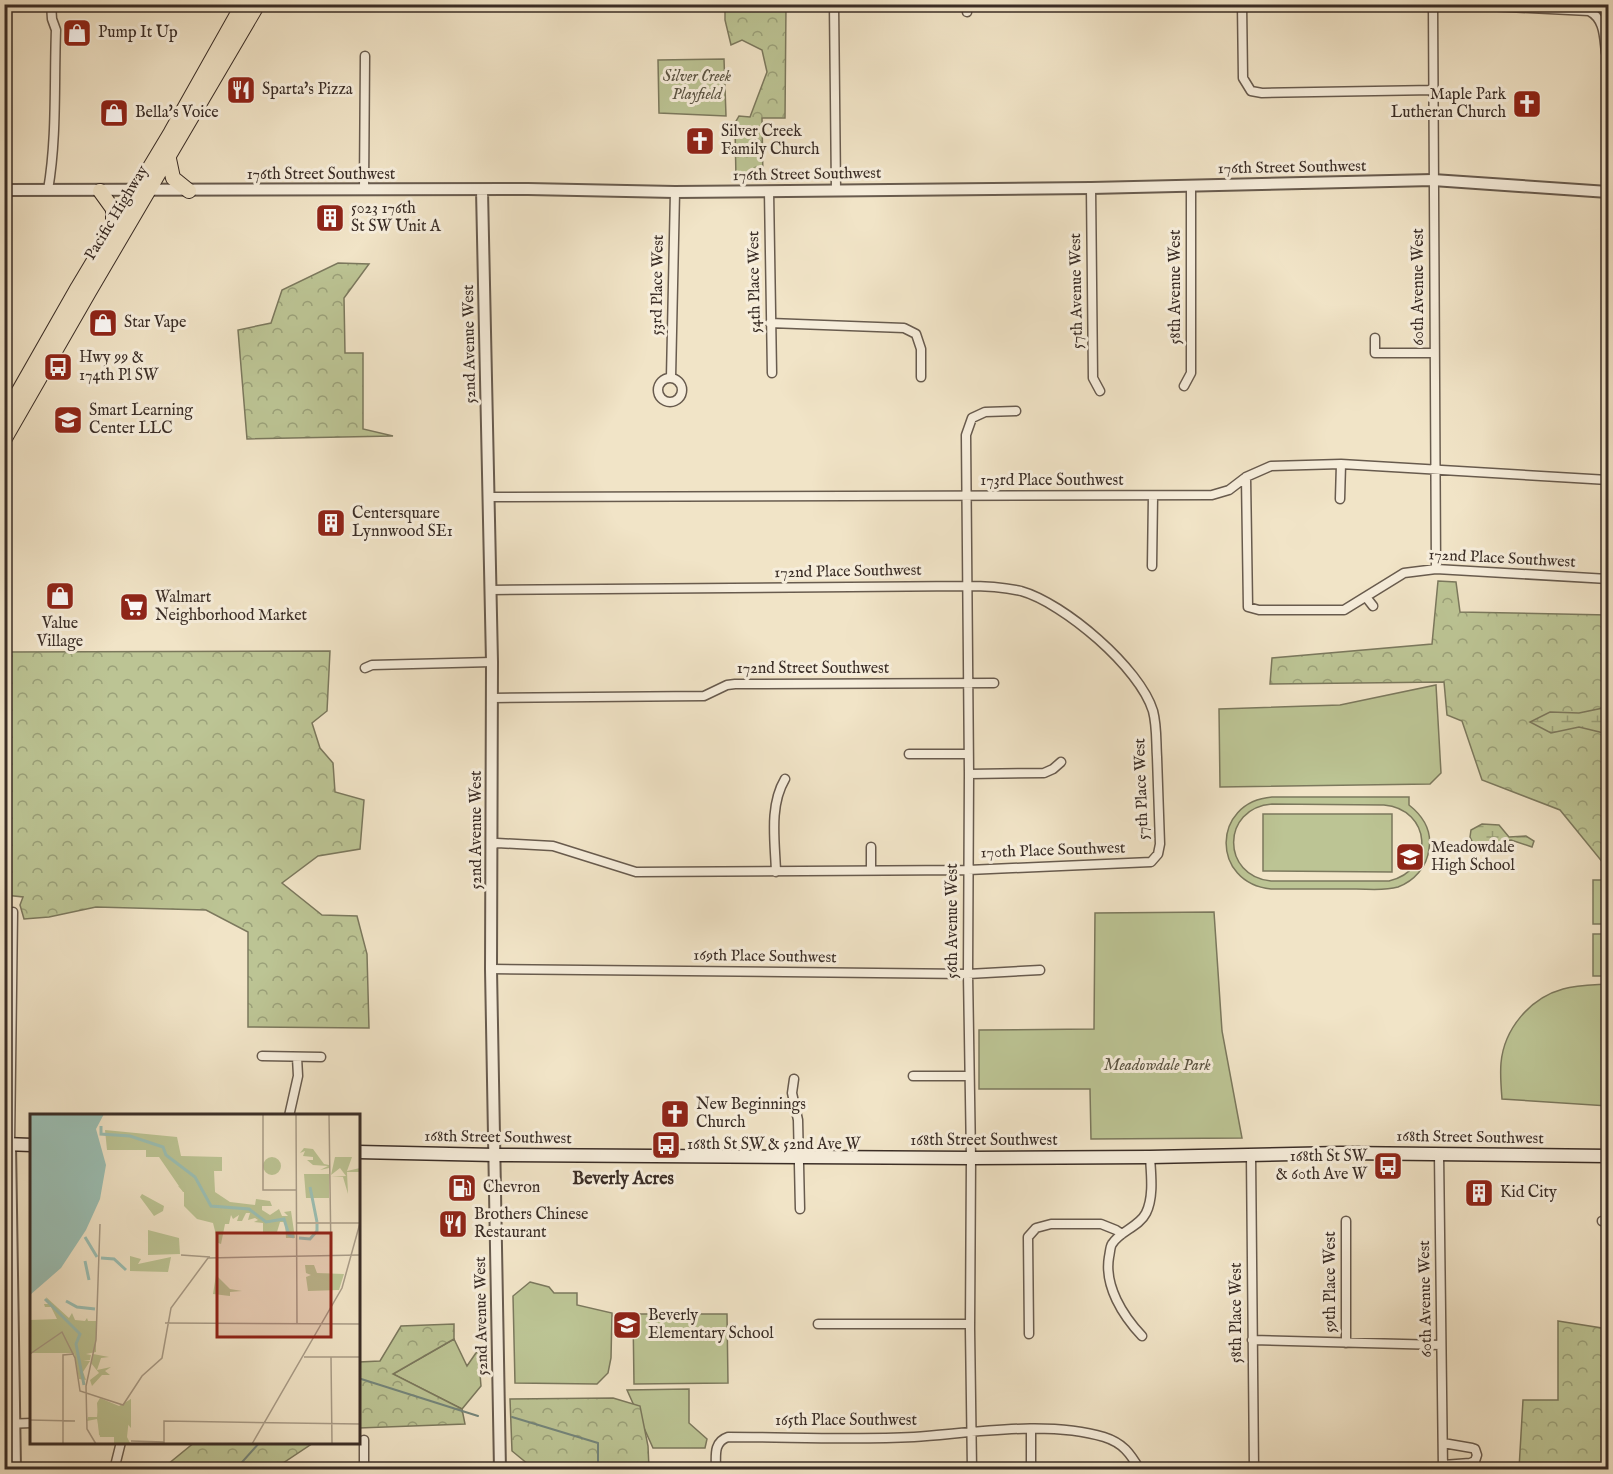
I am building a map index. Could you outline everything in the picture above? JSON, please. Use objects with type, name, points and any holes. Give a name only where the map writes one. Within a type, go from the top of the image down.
[{"type":"highway","name":"Pacific Highway","points":[[4,440],[88,294],[143,191],[171,132],[243,4]]},
{"type":"highway","points":[[234,45],[236,31],[249,4]]},
{"type":"highway","name":"Pacific Highway","points":[[4,417],[112,230],[169,159],[258,4]]},
{"type":"highway","points":[[169,159],[173,178],[189,191]]},
{"type":"highway","points":[[100,190],[113,209],[112,230]]},
{"type":"main road","points":[[7,1144],[30,1145]]},
{"type":"main road","name":"168th Street Southwest","points":[[360,1152],[971,1158],[1439,1154],[1608,1156]]},
{"type":"street","points":[[48,190],[54,155],[56,30],[52,19],[51,4]]},
{"type":"street","points":[[834,4],[836,190]]},
{"type":"street","points":[[1026,6],[1102,4]]},
{"type":"street","points":[[1242,4],[1243,78],[1247,88],[1262,93],[1434,90]]},
{"type":"street","name":"60th Avenue West","points":[[1434,4],[1436,569]]},
{"type":"street","points":[[1448,4],[1589,11],[1595,14],[1601,23],[1606,53]]},
{"type":"street","points":[[364,190],[365,56]]},
{"type":"street","name":"176th Street Southwest","points":[[4,190],[675,192],[1091,188],[1433,180],[1608,192]]},
{"type":"street","name":"58th Avenue West","points":[[1184,386],[1191,373],[1191,186]]},
{"type":"street","name":"57th Avenue West","points":[[1091,188],[1093,378],[1100,391]]},
{"type":"street","name":"52nd Avenue West","points":[[482,190],[492,662],[491,969],[500,1470]]},
{"type":"street","name":"54th Place West","points":[[769,190],[772,373]]},
{"type":"street","name":"53rd Place West","points":[[671,378],[675,192]]},
{"type":"street","points":[[770,323],[904,328],[916,334],[921,349],[921,377]]},
{"type":"street","points":[[1375,338],[1375,353],[1434,353]]},
{"type":"street","name":"56th Avenue West","points":[[972,1470],[966,435],[972,418],[985,412],[1016,411]]},
{"type":"street","points":[[1340,499],[1341,464]]},
{"type":"street","name":"173rd Place Southwest","points":[[488,497],[1212,495],[1229,490],[1246,477],[1271,465],[1341,464],[1608,480]]},
{"type":"street","name":"172nd Place Southwest","points":[[1246,477],[1248,607],[1259,610],[1344,610],[1404,573],[1436,569],[1608,579]]},
{"type":"street","points":[[1152,496],[1152,566]]},
{"type":"street","name":"172nd Place Southwest","points":[[490,590],[966,586],[1021,591],[1037,597],[1087,630],[1127,669],[1144,691],[1154,712]]},
{"type":"street","points":[[1366,597],[1373,606]]},
{"type":"street","points":[[365,668],[372,665],[492,662]]},
{"type":"street","name":"172nd Street Southwest","points":[[492,698],[704,696],[727,685],[735,684],[994,683]]},
{"type":"street","name":"57th Place West","points":[[1151,862],[1158,854],[1160,844],[1154,712]]},
{"type":"street","points":[[909,754],[968,754]]},
{"type":"street","points":[[969,774],[1044,773],[1061,762]]},
{"type":"street","points":[[776,872],[775,808],[778,791],[786,778]]},
{"type":"street","name":"170th Place Southwest","points":[[492,845],[497,843],[553,846],[636,872],[968,870],[1151,862]]},
{"type":"street","points":[[871,847],[871,870]]},
{"type":"street","points":[[13,912],[7,1144],[10,1424],[15,1470]]},
{"type":"street","name":"169th Place Southwest","points":[[491,969],[968,974],[1040,970]]},
{"type":"street","points":[[262,1056],[321,1057]]},
{"type":"street","points":[[288,1114],[298,1076],[297,1057]]},
{"type":"street","points":[[913,1076],[969,1076]]},
{"type":"street","points":[[794,1079],[792,1093],[798,1120],[800,1209]]},
{"type":"street","name":"60th Avenue West","points":[[1439,1154],[1443,1467],[1470,1463],[1477,1455],[1475,1449],[1443,1443]]},
{"type":"street","name":"58th Place West","points":[[1251,1155],[1254,1470]]},
{"type":"street","points":[[1142,1336],[1118,1305],[1109,1277],[1108,1264],[1112,1245],[1146,1213],[1151,1187],[1150,1157]]},
{"type":"street","name":"59th Place West","points":[[1346,1221],[1346,1343]]},
{"type":"street","points":[[1029,1334],[1028,1237],[1036,1228],[1051,1224],[1101,1224],[1122,1234]]},
{"type":"street","points":[[818,1324],[970,1324]]},
{"type":"street","points":[[1252,1340],[1441,1345]]},
{"type":"street","points":[[10,1424],[30,1423]]},
{"type":"street","points":[[1031,1429],[1031,1470]]},
{"type":"street","name":"165th Place Southwest","points":[[716,1470],[716,1451],[721,1439],[728,1437],[913,1437],[971,1431],[1031,1429],[1082,1432],[1106,1438],[1128,1449],[1140,1470]]},
{"type":"street","points":[[364,1440],[364,1470]]},
{"type":"street","points":[[114,1470],[121,1444]]},
{"type":"green space","points":[[725,5],[786,5],[785,118],[762,118],[763,181],[736,181],[735,123],[739,116],[750,117],[767,72],[762,50],[742,40],[731,45],[725,20]]},
{"type":"green space","name":"Silver Creek Playfield","points":[[724,59],[726,116],[659,113],[658,60]]},
{"type":"green space","points":[[338,263],[369,264],[344,298],[345,353],[363,353],[363,429],[393,436],[247,439],[238,330],[271,323],[282,290]]},
{"type":"green space","points":[[1438,581],[1456,582],[1460,612],[1608,615],[1608,869],[1560,810],[1482,780],[1462,721],[1447,715],[1444,682],[1270,684],[1272,658],[1432,644]]},
{"type":"green space","points":[[330,651],[327,711],[312,723],[320,748],[333,763],[335,792],[364,800],[360,849],[318,856],[282,883],[322,915],[357,916],[367,954],[369,1028],[248,1027],[248,932],[206,910],[96,907],[49,917],[24,919],[20,905],[23,897],[5,895],[5,652]]},
{"type":"green space","points":[[1436,685],[1441,773],[1430,784],[1220,787],[1219,709],[1340,705]]},
{"type":"green space","points":[[1608,707],[1608,734],[1579,727],[1551,733],[1530,722],[1550,712],[1579,713]]},
{"type":"green space","points":[[1272,797],[1409,797],[1409,805],[1422,819],[1428,830],[1430,842],[1428,856],[1423,867],[1414,877],[1393,888],[1377,890],[1271,889],[1251,884],[1237,873],[1229,859],[1226,843],[1229,827],[1238,813],[1252,802]],"holes":[[[1272,804],[1384,805],[1400,809],[1411,817],[1419,828],[1422,840],[1415,865],[1404,875],[1389,881],[1271,881],[1255,876],[1243,867],[1236,855],[1234,842],[1236,829],[1243,817],[1255,808]]]},
{"type":"green space","points":[[1263,814],[1392,814],[1392,872],[1263,871]]},
{"type":"green space","points":[[1482,824],[1499,825],[1509,837],[1526,836],[1534,841],[1532,847],[1511,840],[1501,842],[1499,847],[1494,849],[1473,843],[1470,837],[1471,830]]},
{"type":"green space","points":[[1593,880],[1608,880],[1608,924],[1593,924]]},
{"type":"green space","name":"Meadowdale Park","points":[[1214,912],[1222,1031],[1242,1138],[1091,1139],[1090,1089],[979,1089],[979,1030],[1094,1029],[1095,913]]},
{"type":"green space","points":[[1593,934],[1608,934],[1608,976],[1593,976]]},
{"type":"green space","points":[[1608,984],[1608,1106],[1502,1099],[1503,1050],[1513,1027],[1530,1007],[1551,993],[1563,989]]},
{"type":"green space","points":[[530,1282],[549,1287],[554,1293],[577,1293],[577,1305],[612,1313],[611,1358],[608,1373],[597,1384],[515,1383],[513,1296]]},
{"type":"green space","points":[[633,1314],[727,1314],[728,1383],[634,1384]]},
{"type":"green space","points":[[1558,1321],[1608,1329],[1608,1469],[1519,1469],[1523,1400],[1558,1400]]},
{"type":"green space","points":[[454,1324],[454,1339],[393,1374],[462,1409],[465,1424],[360,1428],[360,1362],[380,1361],[401,1326]]},
{"type":"green space","points":[[454,1339],[467,1366],[478,1350],[481,1386],[462,1409],[393,1374]]},
{"type":"green space","points":[[689,1389],[689,1423],[707,1439],[705,1448],[653,1448],[627,1390]]},
{"type":"green space","points":[[613,1398],[640,1406],[648,1446],[649,1469],[534,1469],[512,1451],[510,1399]]},
{"type":"green space","points":[[193,1444],[312,1444],[274,1469],[162,1469]]},
{"type":"waterway","points":[[360,1379],[478,1416]]},
{"type":"waterway","points":[[512,1417],[598,1443],[598,1470]]},
{"type":"waterway","points":[[235,1470],[258,1444]]},
{"type":"place","name":"Pump It Up","points":[[77,33]]},
{"type":"place","name":"Sparta's Pizza","points":[[241,90]]},
{"type":"place","name":"Maple Park Lutheran Church","points":[[1527,104]]},
{"type":"place","name":"Bella's Voice","points":[[114,113]]},
{"type":"place","name":"Silver Creek Family Church","points":[[700,141]]},
{"type":"place","name":"5023 176th St SW Unit A","points":[[330,218]]},
{"type":"place","name":"Star Vape","points":[[103,323]]},
{"type":"place","name":"Hwy 99 & 174th Pl SW","points":[[58,367]]},
{"type":"place","name":"Smart Learning Center LLC","points":[[68,420]]},
{"type":"place","name":"Centersquare Lynnwood SE1","points":[[331,523]]},
{"type":"place","name":"Value Village","points":[[60,596]]},
{"type":"place","name":"Walmart Neighborhood Market","points":[[134,607]]},
{"type":"place","name":"Meadowdale High School","points":[[1410,857]]},
{"type":"place","name":"New Beginnings Church","points":[[675,1114]]},
{"type":"place","name":"168th St SW & 52nd Ave W","points":[[666,1145]]},
{"type":"place","name":"168th St SW & 60th Ave W","points":[[1388,1166]]},
{"type":"place","name":"Chevron","points":[[462,1188]]},
{"type":"place","name":"Kid City","points":[[1479,1193]]},
{"type":"place","name":"Brothers Chinese Restaurant","points":[[453,1224]]},
{"type":"place","name":"Beverly Elementary School","points":[[627,1325]]},
{"type":"district","name":"Beverly Acres","points":[[623,1179]]}]
